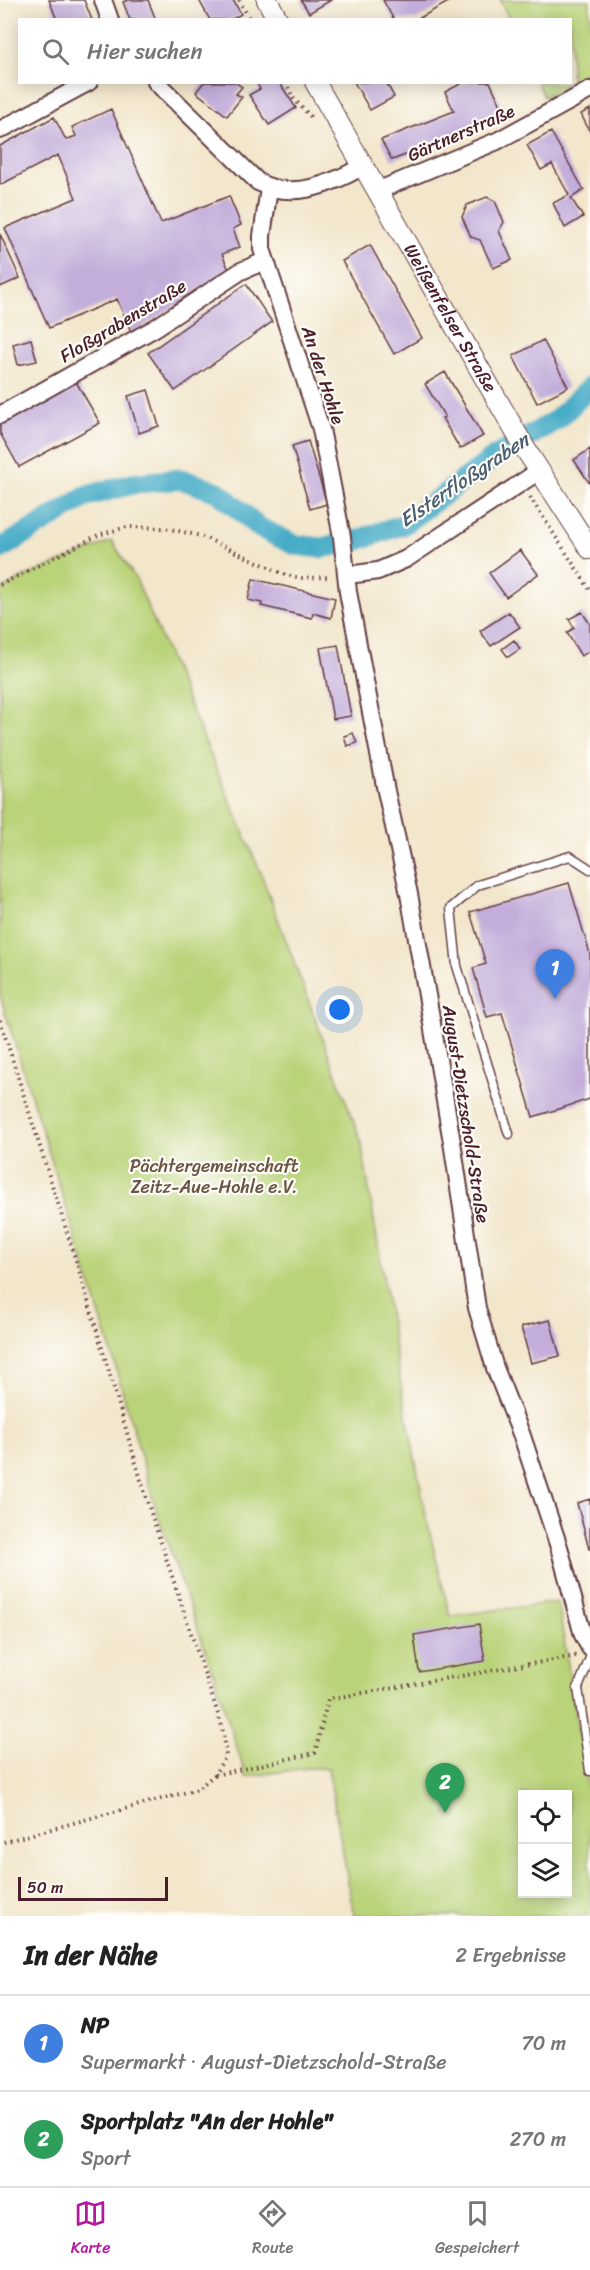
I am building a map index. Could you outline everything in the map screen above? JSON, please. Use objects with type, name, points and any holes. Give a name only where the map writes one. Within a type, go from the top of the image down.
[{"type":"street","points":[[103,0],[109,18]]},
{"type":"street","points":[[267,0],[277,18]]},
{"type":"street","points":[[0,130],[85,84]]},
{"type":"street","points":[[158,84],[258,182],[269,188],[303,189],[320,186],[363,166]]},
{"type":"street","name":"Weißenfelser Straße","points":[[316,84],[526,450],[590,549]]},
{"type":"street","name":"Gärtnerstraße","points":[[377,191],[497,141],[590,90]]},
{"type":"street","name":"An der Hohle","points":[[269,188],[262,236],[265,261],[317,413],[348,575]]},
{"type":"street","name":"Floßgrabenstraße","points":[[0,415],[164,322],[241,271],[265,261]]},
{"type":"street","points":[[348,575],[378,571],[406,559],[539,471]]},
{"type":"street","name":"August-Dietzschold-Straße","points":[[348,575],[348,592],[438,1056],[477,1308],[495,1368],[522,1436],[559,1547],[583,1635],[585,1652]]},
{"type":"lane","points":[[509,1134],[457,966],[451,908],[478,885],[570,856],[590,868]]},
{"type":"lane","points":[[590,1658],[578,1688],[590,1771]]},
{"type":"path","points":[[239,0],[249,18]]},
{"type":"path","points":[[0,585],[98,535],[127,527],[165,528],[201,536],[269,568],[301,578],[348,575]]},
{"type":"path","points":[[0,1020],[82,1280],[148,1504],[222,1726],[226,1756],[214,1775],[198,1789],[0,1843]]},
{"type":"path","points":[[214,1775],[315,1753],[328,1699],[559,1661],[585,1652]]},
{"type":"green space","points":[[500,0],[590,0],[590,71],[572,81],[572,18],[509,18]]},
{"type":"green space","points":[[538,84],[567,84],[544,97]]},
{"type":"green space","name":"Pächtergemeinschaft Zeitz-Aue-Hohle e.V.","points":[[112,541],[136,579],[260,871],[361,1141],[401,1385],[427,1521],[450,1616],[558,1602],[590,1803],[590,1916],[354,1916],[328,1768],[308,1768],[246,1777],[214,1675],[158,1516],[111,1351],[0,996],[0,591],[24,577]]},
{"type":"building","points":[[49,0],[84,0],[91,18],[56,18]]},
{"type":"building","points":[[148,0],[155,18],[129,18],[123,2]]},
{"type":"building","points":[[199,0],[233,0],[241,14],[234,18],[209,18]]},
{"type":"building","points":[[301,0],[331,0],[309,13]]},
{"type":"building","points":[[383,0],[452,0],[420,18],[393,18]]},
{"type":"building","points":[[202,84],[238,84],[242,87],[236,94],[242,97],[227,116],[196,92]]},
{"type":"building","points":[[257,84],[280,84],[296,108],[269,125],[249,95],[260,89]]},
{"type":"building","points":[[355,84],[387,84],[394,97],[370,110]]},
{"type":"building","points":[[460,84],[491,84],[504,112],[464,131],[465,133],[392,160],[381,140],[454,111],[445,92]]},
{"type":"building","points":[[111,109],[161,223],[229,196],[241,225],[233,229],[240,247],[222,254],[229,270],[132,334],[117,299],[49,328],[5,228],[76,198],[58,155],[0,185],[0,146],[54,117],[66,140],[76,136],[72,127]]},
{"type":"building","points":[[590,109],[590,132],[581,114]]},
{"type":"building","points":[[551,132],[584,190],[571,198],[583,217],[565,228],[553,203],[569,195],[552,164],[541,170],[527,145]]},
{"type":"building","points":[[487,197],[495,201],[504,222],[499,231],[512,260],[493,268],[480,240],[471,237],[462,217],[467,205]]},
{"type":"building","points":[[0,234],[20,278],[0,287]]},
{"type":"building","points":[[370,245],[422,338],[394,354],[342,261]]},
{"type":"building","points":[[246,284],[272,322],[175,391],[148,353]]},
{"type":"building","points":[[31,339],[37,361],[18,365],[13,344]]},
{"type":"building","points":[[543,340],[568,387],[537,403],[513,356]]},
{"type":"building","points":[[445,372],[483,436],[460,449],[442,418],[445,417],[425,384]]},
{"type":"building","points":[[75,380],[100,423],[19,467],[0,433],[0,421]]},
{"type":"building","points":[[148,390],[159,426],[139,433],[128,396]]},
{"type":"building","points":[[308,441],[327,504],[310,509],[292,446]]},
{"type":"building","points":[[590,449],[590,484],[574,460]]},
{"type":"building","points":[[520,550],[538,574],[506,597],[489,573]]},
{"type":"building","points":[[253,579],[335,598],[331,618],[313,613],[312,618],[261,606],[262,603],[248,600]]},
{"type":"building","points":[[509,612],[520,627],[491,646],[480,631]]},
{"type":"building","points":[[582,612],[590,624],[590,651],[581,656],[567,633],[574,628],[569,619]]},
{"type":"building","points":[[514,640],[520,649],[508,657],[502,649]]},
{"type":"building","points":[[338,645],[351,716],[333,719],[320,648]]},
{"type":"building","points":[[353,733],[357,743],[347,746],[344,736]]},
{"type":"building","points":[[569,883],[590,954],[590,1099],[533,1117],[502,1013],[487,1017],[473,968],[486,964],[470,912]]},
{"type":"building","points":[[550,1320],[560,1356],[531,1363],[521,1327]]},
{"type":"building","points":[[590,1499],[590,1548],[589,1549],[577,1503]]},
{"type":"building","points":[[479,1624],[485,1661],[419,1672],[414,1635]]},
{"type":"waterway","name":"Elsterfloßgraben","points":[[0,549],[87,496],[136,483],[181,479],[218,492],[260,528],[295,545],[322,548],[355,541],[404,524],[496,456],[558,419],[590,387]]},
{"type":"place","name":"NP","points":[[555,999]]},
{"type":"place","name":"Sportplatz \"An der Hohle\"","points":[[445,1813]]}]
